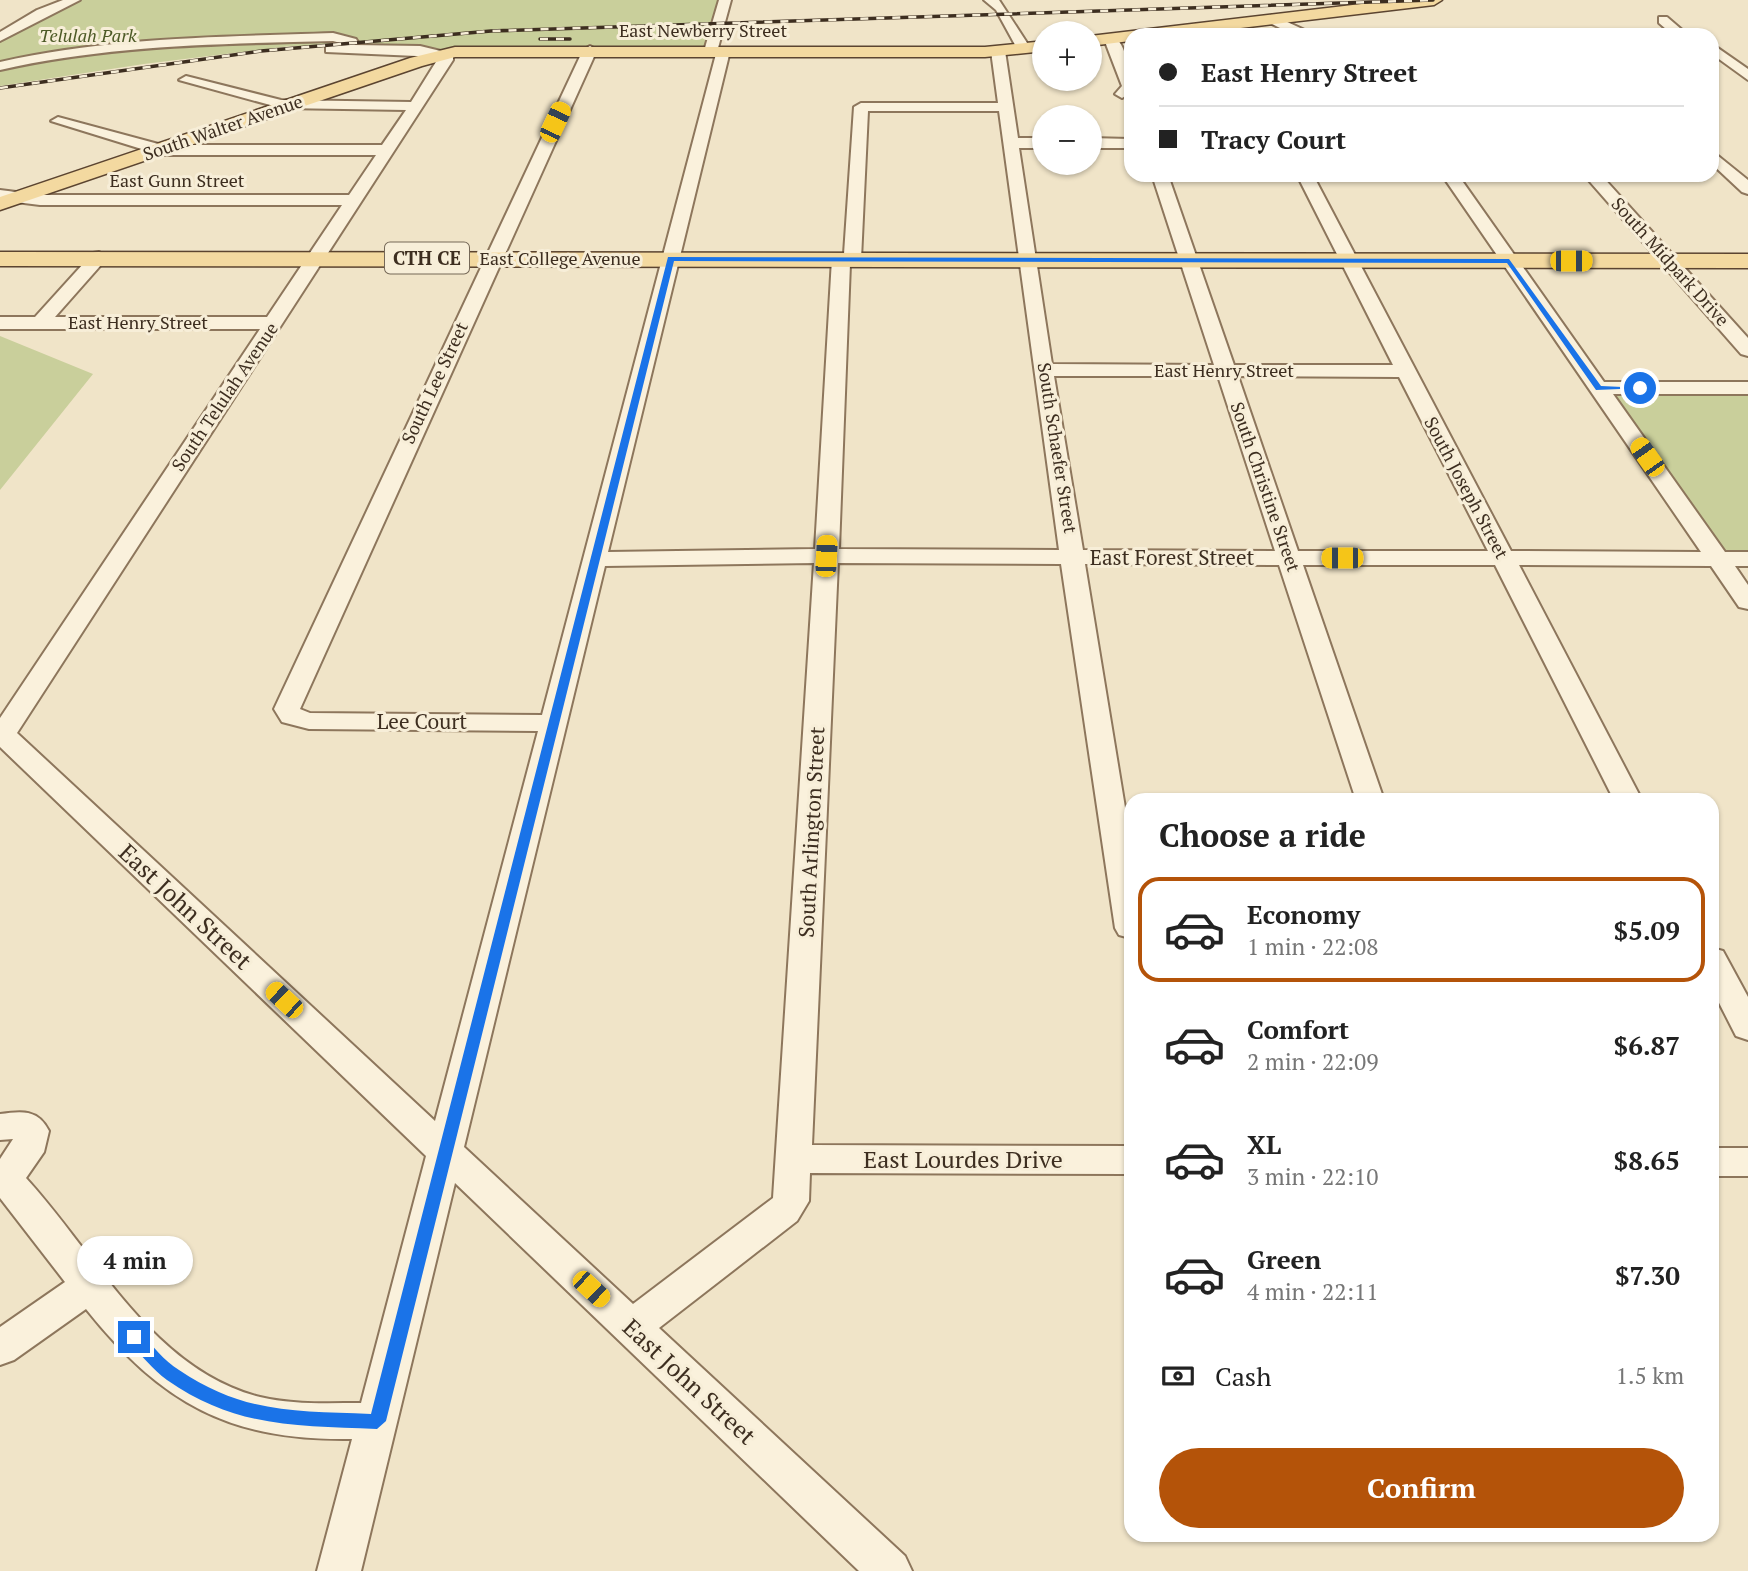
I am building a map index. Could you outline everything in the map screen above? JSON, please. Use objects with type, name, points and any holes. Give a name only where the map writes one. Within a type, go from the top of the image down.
[{"type":"main road","points":[[1227,28],[1272,19],[1434,0]]},
{"type":"main road","points":[[1102,40],[1124,37]]},
{"type":"main road","name":"East Newberry Street","points":[[446,54],[487,50],[998,51],[1032,48]]},
{"type":"main road","name":"South Walter Avenue","points":[[5,199],[161,150],[446,54]]},
{"type":"main road","name":"East College Avenue","points":[[1,259],[99,257],[1748,261]]},
{"type":"street","points":[[0,37],[41,13],[74,0]]},
{"type":"street","points":[[340,1571],[671,259],[717,51],[725,0]]},
{"type":"street","points":[[990,0],[1000,5],[1015,39],[1024,49]]},
{"type":"street","points":[[1272,19],[1290,28]]},
{"type":"street","points":[[1663,20],[1673,28]]},
{"type":"street","name":"East Newberry Street","points":[[0,66],[58,53],[163,41],[333,37],[350,41],[352,47],[361,49]]},
{"type":"street","points":[[1111,39],[1124,73]]},
{"type":"street","name":"East Newberry Street","points":[[331,49],[420,50],[446,54]]},
{"type":"street","name":"South Lee Street","points":[[291,716],[287,709],[289,701],[590,50]]},
{"type":"street","name":"South Schaefer Street","points":[[998,51],[1043,370],[1123,830]]},
{"type":"street","points":[[1719,53],[1748,76]]},
{"type":"street","name":"South Telulah Avenue","points":[[1,735],[275,323],[444,64],[446,54]]},
{"type":"street","points":[[186,80],[292,105],[416,106]]},
{"type":"street","name":"South Arlington Street","points":[[631,1327],[784,1211],[791,1201],[826,556],[846,259],[860,109],[1006,107]]},
{"type":"street","points":[[58,121],[161,150],[387,150]]},
{"type":"street","points":[[1011,143],[1032,143]]},
{"type":"street","points":[[1102,143],[1124,144]]},
{"type":"street","points":[[1719,162],[1748,189]]},
{"type":"street","name":"South Christine Street","points":[[1162,182],[1368,793]]},
{"type":"street","name":"South Joseph Street","points":[[1309,182],[1624,793]]},
{"type":"street","points":[[1455,182],[1748,602]]},
{"type":"street","name":"South Midpark Drive","points":[[1598,182],[1748,350]]},
{"type":"street","name":"East Gunn Street","points":[[5,199],[355,200]]},
{"type":"street","points":[[40,323],[99,257]]},
{"type":"street","name":"East Henry Street","points":[[0,323],[275,323]]},
{"type":"street","name":"East Henry Street","points":[[1043,370],[1405,371]]},
{"type":"street","points":[[1599,388],[1748,388]]},
{"type":"street","name":"East Forest Street","points":[[595,559],[826,556],[1748,559]]},
{"type":"street","name":"Lee Court","points":[[291,716],[309,721],[554,723]]},
{"type":"street","name":"East John Street","points":[[1,735],[890,1571]]},
{"type":"street","points":[[1719,972],[1748,1028]]},
{"type":"street","points":[[0,1127],[24,1124],[32,1131],[30,1147],[22,1161],[2,1176],[90,1286],[149,1354],[171,1374],[198,1391],[261,1416],[377,1421]]},
{"type":"street","name":"East Lourdes Drive","points":[[795,1159],[1124,1160]]},
{"type":"street","points":[[1719,1162],[1748,1162]]},
{"type":"street","points":[[0,1348],[90,1286]]},
{"type":"green space","name":"Telulah Park","points":[[82,0],[718,0],[706,48],[445,50],[291,46],[144,64],[0,86],[0,40]]},
{"type":"green space","points":[[0,336],[93,374],[0,490]]},
{"type":"green space","points":[[1613,394],[1748,394],[1748,552],[1726,552]]},
{"type":"railway","points":[[0,88],[261,51],[491,31],[1433,0]]},
{"type":"railway","points":[[540,39],[570,39]]},
{"type":"route","points":[[134,1337],[171,1374],[198,1391],[231,1406],[261,1416],[290,1419],[377,1421],[671,259],[1509,261],[1599,388],[1640,388]]}]
